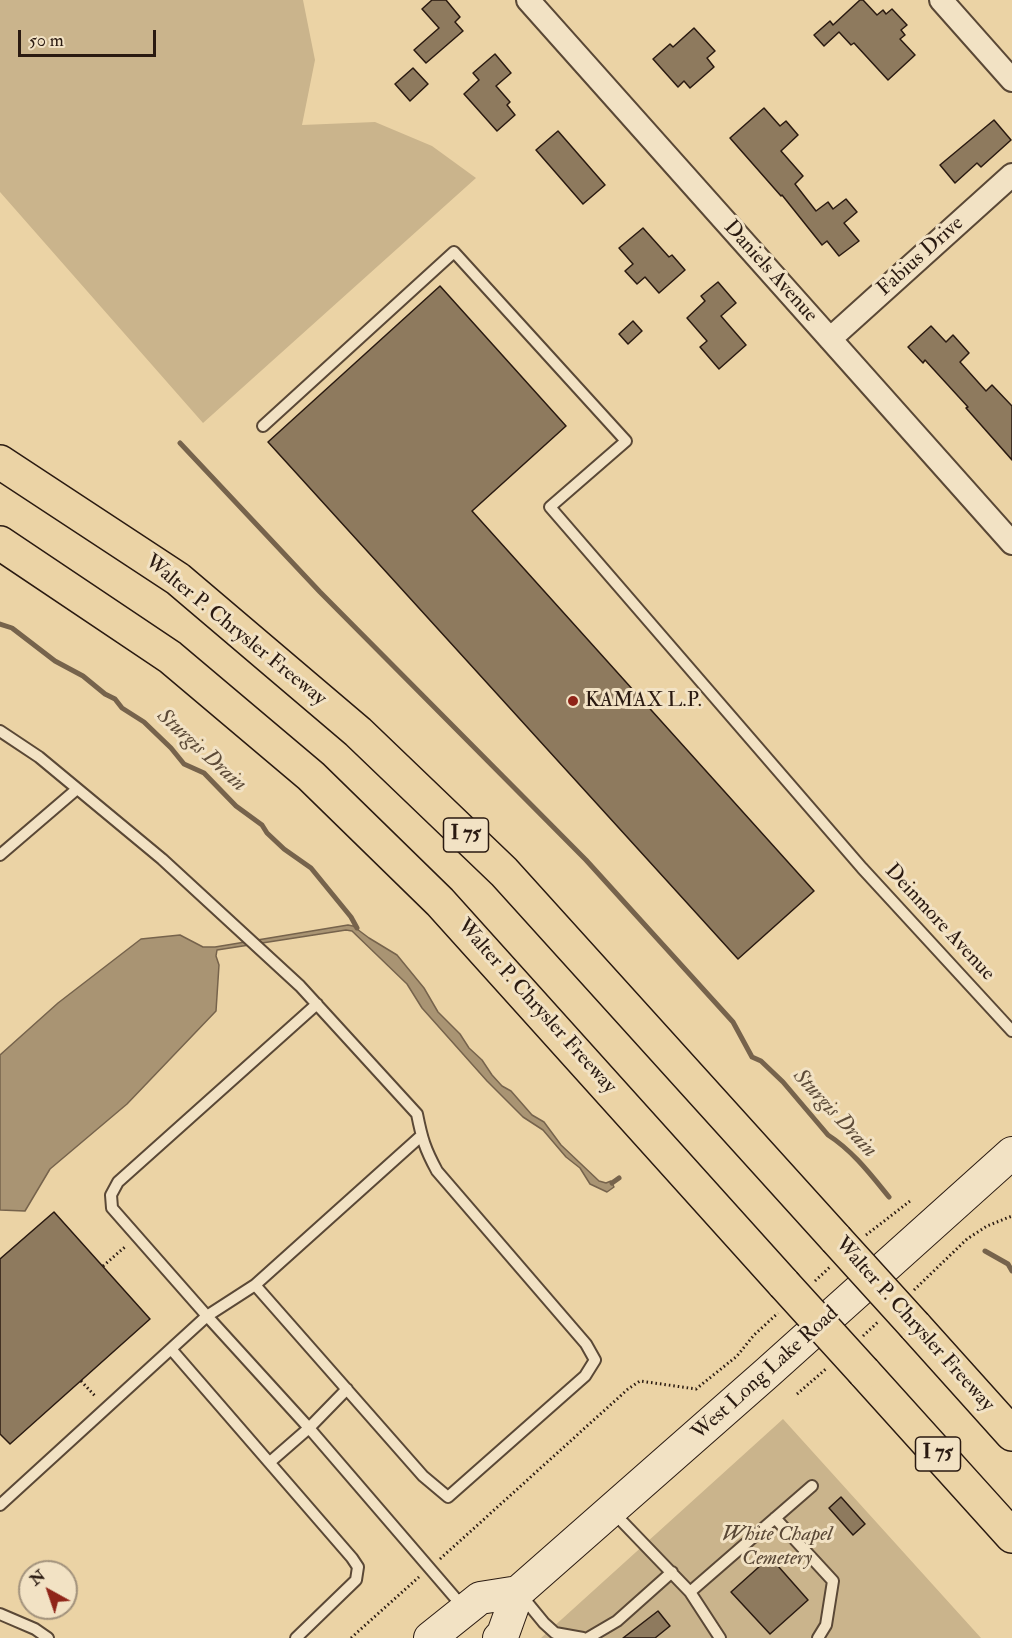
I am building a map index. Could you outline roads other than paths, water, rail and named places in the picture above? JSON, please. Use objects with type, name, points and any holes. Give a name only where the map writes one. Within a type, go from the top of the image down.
[{"type":"highway","name":"Walter P. Chrysler Freeway","points":[[0,462],[178,579],[358,732],[504,872],[842,1249],[1012,1434]]},
{"type":"highway","name":"Walter P. Chrysler Freeway","points":[[0,543],[170,657],[311,777],[440,902],[1012,1536]]},
{"type":"main road","name":"West Long Lake Road","points":[[499,1638],[503,1634],[518,1592],[612,1511],[1012,1153]]},
{"type":"main road","points":[[430,1638],[480,1598],[518,1592]]},
{"type":"street","name":"Daniels Avenue","points":[[528,0],[1012,543]]},
{"type":"street","points":[[941,0],[1012,80]]},
{"type":"street","name":"Fabius Drive","points":[[830,339],[1012,176]]},
{"type":"lane","name":"Deinmore Avenue","points":[[263,426],[454,252],[626,441],[550,507],[862,868],[1012,1031]]},
{"type":"lane","points":[[0,731],[39,757],[162,859],[316,1004],[417,1114],[424,1147],[437,1171],[586,1344],[595,1360],[585,1376],[448,1497],[423,1476],[255,1285]]},
{"type":"lane","points":[[0,855],[77,789]]},
{"type":"lane","points":[[316,1004],[118,1182],[111,1195],[111,1208],[309,1428],[465,1610]]},
{"type":"lane","points":[[0,1505],[207,1316],[255,1285],[422,1136]]},
{"type":"lane","points":[[171,1350],[270,1462],[358,1568],[356,1580],[296,1638]]},
{"type":"lane","points":[[270,1462],[309,1428],[347,1389]]},
{"type":"lane","points":[[690,1592],[812,1486]]},
{"type":"lane","points":[[612,1511],[690,1592],[720,1638]]},
{"type":"lane","points":[[775,1518],[833,1581],[826,1625],[818,1638]]},
{"type":"lane","points":[[518,1592],[555,1633],[586,1638],[617,1621],[672,1572]]},
{"type":"lane","points":[[0,1614],[35,1629],[48,1638]]},
{"type":"waterway","points":[[180,443],[320,592],[586,860],[733,1022],[752,1057],[761,1061],[783,1082],[828,1135],[854,1156],[889,1197]]},
{"type":"waterway","name":"Sturgis Drain","points":[[0,624],[12,628],[55,661],[83,676],[115,699],[122,708],[144,722],[184,764],[204,773],[236,806],[262,825],[284,849],[311,868],[351,917],[357,928]]},
{"type":"waterway","name":"Sturgis Drain","points":[[612,1183],[619,1178]]},
{"type":"waterway","name":"Sturgis Drain","points":[[985,1251],[1008,1264],[1012,1271]]},
{"type":"place","name":"KAMAX L.P.","points":[[573,701]]},
{"type":"park label","name":"White Chapel Cemetery","points":[[777,1547]]}]
